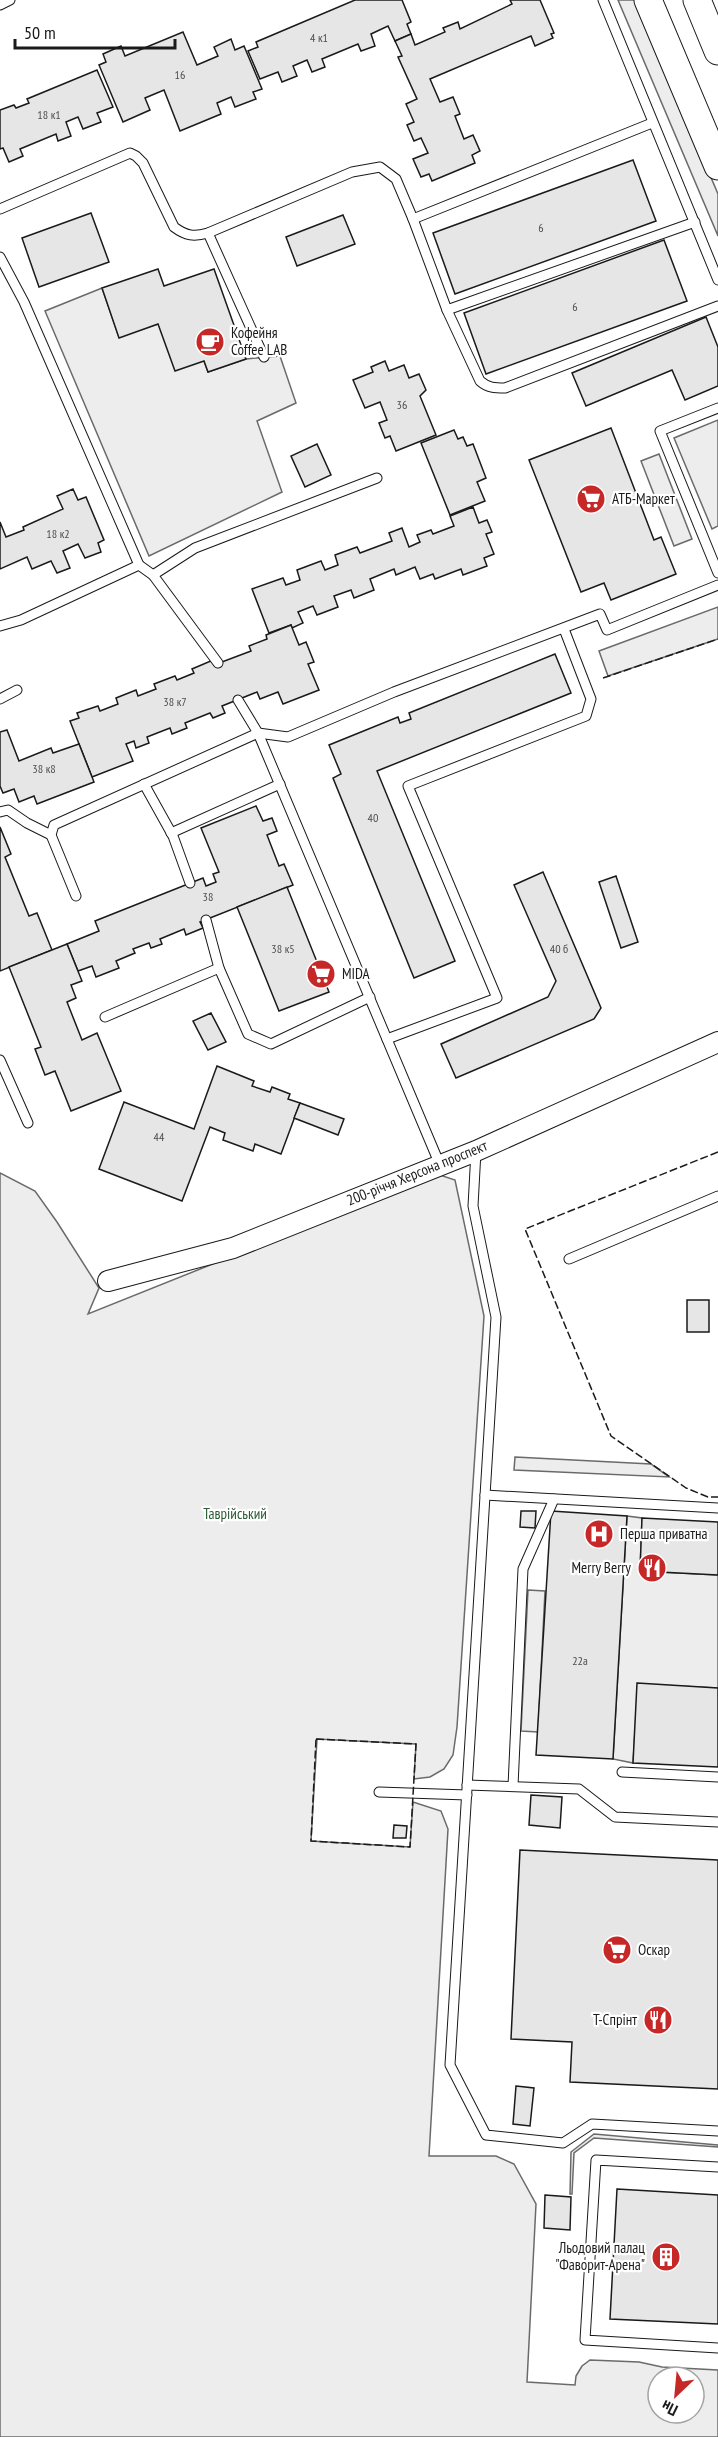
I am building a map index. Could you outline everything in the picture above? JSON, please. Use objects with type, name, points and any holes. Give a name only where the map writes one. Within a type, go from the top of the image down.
[{"type":"street","points":[[648,0],[710,136],[718,166]]},
{"type":"street","points":[[697,0],[718,51]]},
{"type":"street","name":"200-річчя Херсона проспект","points":[[108,1281],[233,1248],[476,1150],[718,1042]]},
{"type":"lane","points":[[0,4],[10,0]]},
{"type":"lane","points":[[603,0],[718,280]]},
{"type":"lane","points":[[413,219],[652,123]]},
{"type":"lane","points":[[0,209],[130,153],[143,163],[174,227],[183,234],[196,236],[352,172],[380,167],[396,179],[447,310],[480,381],[486,387],[506,388],[718,306]]},
{"type":"lane","points":[[447,310],[694,222]]},
{"type":"lane","points":[[208,233],[264,357]]},
{"type":"lane","points":[[0,257],[24,302],[139,565],[153,575],[218,663]]},
{"type":"lane","points":[[718,408],[660,431],[718,573]]},
{"type":"lane","points":[[153,575],[195,548],[377,478]]},
{"type":"lane","points":[[0,626],[21,620],[139,565]]},
{"type":"lane","points":[[76,896],[51,835],[54,825],[258,733],[288,737],[393,692],[600,614],[607,630],[718,585]]},
{"type":"lane","points":[[387,1039],[497,998],[408,786],[586,716],[591,699],[564,629]]},
{"type":"lane","points":[[0,699],[18,690]]},
{"type":"lane","points":[[238,700],[258,733],[440,1165]]},
{"type":"lane","points":[[144,784],[171,833],[190,883]]},
{"type":"lane","points":[[171,833],[280,784]]},
{"type":"lane","points":[[0,812],[8,810],[51,835]]},
{"type":"lane","points":[[206,920],[219,968],[248,1034],[271,1044],[370,998]]},
{"type":"lane","points":[[105,1017],[219,968]]},
{"type":"lane","points":[[0,1060],[28,1123]]},
{"type":"lane","points":[[476,1150],[473,1206],[496,1317],[450,2065],[486,2135],[563,2142],[592,2124],[718,2131]]},
{"type":"lane","points":[[569,1259],[718,1196]]},
{"type":"lane","points":[[485,1496],[718,1508]]},
{"type":"lane","points":[[513,1786],[523,1569],[554,1499]]},
{"type":"lane","points":[[622,1772],[718,1777]]},
{"type":"lane","points":[[379,1792],[467,1790],[513,1786],[579,1789],[615,1817],[718,1822]]},
{"type":"lane","points":[[718,2168],[596,2160],[585,2340],[718,2348]]},
{"type":"shaded area","points":[[618,0],[635,0],[718,194],[718,236]]},
{"type":"shaded area","points":[[102,288],[119,337],[158,324],[204,361],[208,372],[246,359],[280,356],[296,403],[257,421],[282,492],[149,556],[45,311]]},
{"type":"shaded area","points":[[718,420],[718,526],[712,529],[674,438]]},
{"type":"shaded area","points":[[659,454],[692,539],[674,546],[641,461]]},
{"type":"shaded area","points":[[718,607],[718,639],[608,676],[599,651]]},
{"type":"shaded area","name":"Таврійський","points":[[0,1173],[35,1191],[99,1288],[88,1314],[437,1174],[455,1180],[484,1316],[457,1727],[453,1755],[444,1769],[430,1777],[414,1779],[416,1744],[317,1739],[311,1841],[410,1847],[413,1802],[441,1811],[448,1829],[429,2156],[496,2156],[514,2164],[536,2204],[527,2382],[575,2385],[576,2376],[582,2366],[590,2360],[639,2362],[653,2365],[646,2365],[646,2425],[706,2425],[706,2369],[718,2370],[718,2437],[0,2437]]},
{"type":"shaded area","points":[[515,1457],[651,1464],[669,1477],[514,1470]]},
{"type":"shaded area","points":[[627,1516],[642,1518],[640,1571],[718,1575],[718,1688],[638,1684],[633,1763],[613,1759]]},
{"type":"shaded area","points":[[528,1590],[545,1591],[538,1732],[521,1731]]},
{"type":"shaded area","points":[[594,2134],[718,2145],[718,2147],[594,2138],[574,2153],[572,2194],[570,2194],[571,2152]]},
{"type":"building","points":[[355,0],[402,0],[411,22],[407,24],[411,34],[395,41],[388,26],[371,34],[375,46],[361,51],[358,44],[322,59],[325,67],[312,72],[307,60],[293,66],[297,76],[282,82],[278,72],[260,79],[248,51],[258,47],[256,42]]},
{"type":"building","points":[[510,0],[540,0],[554,33],[551,34],[553,38],[535,46],[531,36],[430,79],[440,102],[453,97],[460,114],[455,116],[464,139],[473,135],[480,151],[472,155],[475,163],[432,181],[429,174],[421,177],[413,159],[428,153],[421,138],[414,141],[407,125],[414,122],[406,104],[417,99],[398,57],[402,56],[395,41],[411,34],[415,45],[445,32],[443,28],[458,22],[460,29],[512,4]]},
{"type":"building","points":[[183,32],[197,65],[218,56],[214,47],[231,39],[235,50],[244,46],[262,89],[253,92],[256,99],[235,107],[231,97],[217,103],[221,114],[180,131],[164,90],[145,98],[150,110],[123,122],[99,65],[106,62],[103,54],[121,46],[125,56]]},
{"type":"building","points":[[97,70],[113,107],[97,113],[101,122],[83,129],[78,117],[66,122],[71,136],[58,141],[56,134],[20,149],[23,156],[9,162],[3,148],[0,149],[0,110],[14,105],[16,108],[29,103],[27,99]]},
{"type":"building","points":[[633,160],[656,221],[455,294],[433,233]]},
{"type":"building","points":[[91,213],[109,262],[39,287],[22,238]]},
{"type":"building","points":[[343,215],[355,244],[297,266],[286,237]]},
{"type":"building","points":[[664,240],[687,301],[486,374],[464,313]]},
{"type":"building","points":[[158,269],[164,286],[214,269],[246,359],[208,372],[204,361],[175,371],[158,324],[119,338],[102,288]]},
{"type":"building","points":[[706,317],[718,347],[718,386],[685,400],[672,370],[586,406],[572,373]]},
{"type":"building","points":[[385,361],[389,371],[404,365],[409,378],[419,374],[426,390],[420,396],[436,435],[396,451],[390,436],[385,438],[379,423],[387,420],[380,402],[365,408],[353,380],[373,372],[371,367]]},
{"type":"building","name":"АТБ-Маркет","points":[[611,428],[654,540],[661,537],[676,574],[611,600],[604,583],[581,592],[529,460]]},
{"type":"building","points":[[454,430],[458,439],[463,437],[467,446],[473,444],[486,478],[477,482],[485,501],[450,515],[421,443]]},
{"type":"building","points":[[317,444],[331,475],[305,487],[291,456]]},
{"type":"building","points":[[73,489],[78,500],[86,497],[104,540],[98,543],[101,552],[85,558],[78,544],[63,551],[70,568],[57,573],[51,561],[32,569],[27,557],[0,569],[0,522],[6,537],[24,530],[23,527],[63,509],[57,496]]},
{"type":"building","points":[[473,507],[479,523],[487,520],[492,532],[486,534],[494,554],[484,558],[487,566],[463,575],[461,569],[435,579],[433,574],[420,579],[415,567],[396,575],[394,569],[370,579],[374,590],[354,598],[351,590],[334,596],[338,607],[317,615],[313,606],[298,612],[303,623],[269,633],[252,589],[283,578],[286,585],[300,580],[297,570],[321,561],[325,570],[338,565],[335,555],[357,547],[360,553],[392,541],[389,533],[402,528],[409,547],[420,542],[417,535],[431,530],[433,534],[454,526],[450,516]]},
{"type":"building","points":[[291,625],[299,645],[306,642],[314,662],[308,664],[319,690],[283,704],[278,692],[260,699],[257,692],[222,706],[225,713],[213,718],[210,713],[185,723],[187,728],[172,734],[170,728],[147,737],[149,743],[136,748],[134,741],[126,744],[133,761],[92,777],[70,721],[79,718],[77,713],[98,706],[100,711],[118,704],[116,698],[136,690],[138,696],[156,689],[154,684],[175,676],[177,680],[194,673],[192,669],[213,660],[214,665],[251,651],[249,646],[267,639],[266,635]]},
{"type":"building","points":[[555,654],[571,693],[377,771],[455,961],[414,978],[333,778],[341,774],[329,745],[398,717],[400,723],[411,719],[409,713]]},
{"type":"building","points":[[7,730],[19,761],[51,748],[53,753],[79,744],[94,782],[37,804],[34,796],[19,802],[14,789],[3,793],[0,786],[0,732]]},
{"type":"building","points":[[256,806],[263,821],[272,818],[277,831],[267,835],[279,866],[284,864],[293,885],[200,922],[203,928],[186,935],[184,929],[160,939],[162,944],[151,948],[149,943],[133,949],[135,953],[116,961],[119,968],[96,977],[92,966],[78,971],[67,944],[99,931],[95,921],[203,878],[206,886],[216,882],[213,874],[219,872],[201,828]]},
{"type":"building","points":[[0,827],[11,854],[5,857],[29,916],[37,913],[52,950],[0,971]]},
{"type":"building","points":[[543,872],[601,1008],[594,1019],[456,1078],[441,1044],[548,997],[556,981],[514,885]]},
{"type":"building","points":[[616,876],[638,942],[621,948],[599,882]]},
{"type":"building","points":[[287,887],[329,992],[279,1011],[237,907]]},
{"type":"building","points":[[67,944],[82,981],[71,985],[76,998],[67,1002],[82,1040],[97,1033],[121,1091],[71,1111],[55,1071],[45,1075],[35,1049],[41,1047],[9,967]]},
{"type":"building","points":[[211,1013],[226,1042],[208,1050],[193,1021]]},
{"type":"building","points":[[217,1066],[254,1081],[252,1086],[270,1092],[272,1087],[290,1094],[288,1099],[300,1103],[281,1154],[255,1144],[253,1151],[223,1140],[225,1133],[210,1127],[182,1201],[99,1169],[124,1102],[194,1129]]},
{"type":"building","points":[[300,1103],[344,1119],[338,1135],[294,1118]]},
{"type":"building","points":[[687,1300],[709,1300],[709,1332],[687,1332]]},
{"type":"building","points":[[521,1511],[536,1511],[535,1528],[520,1527]]},
{"type":"building","points":[[551,1511],[627,1516],[613,1759],[536,1755]]},
{"type":"building","points":[[642,1518],[718,1522],[718,1575],[640,1571]]},
{"type":"building","points":[[637,1683],[718,1688],[718,1767],[633,1763]]},
{"type":"building","points":[[531,1795],[562,1797],[560,1828],[529,1825]]},
{"type":"building","points":[[394,1825],[407,1826],[406,1838],[393,1838]]},
{"type":"building","name":"Оскар","points":[[520,1850],[718,1860],[718,2089],[570,2082],[572,2042],[511,2039]]},
{"type":"building","points":[[516,2086],[534,2088],[530,2126],[513,2124]]},
{"type":"building","name":"Льодовий палац \"Фаворит-Арена\"","points":[[617,2189],[718,2195],[718,2324],[610,2319]]},
{"type":"building","points":[[545,2195],[571,2197],[570,2230],[544,2228]]},
{"type":"fence","points":[[603,678],[718,639]]},
{"type":"fence","points":[[718,1152],[525,1229],[611,1436],[686,1488],[708,1497],[718,1497]]},
{"type":"fence","points":[[316,1739],[416,1744],[410,1847],[311,1841],[316,1739]]},
{"type":"place","name":"Кофейня Coffee LAB","points":[[210,342]]},
{"type":"place","name":"АТБ-Маркет","points":[[591,499]]},
{"type":"place","name":"MIDA","points":[[321,974]]},
{"type":"place","name":"Перша приватна","points":[[599,1534]]},
{"type":"place","name":"Merry Berry","points":[[652,1568]]},
{"type":"place","name":"Оскар","points":[[617,1950]]},
{"type":"place","name":"Т-Спрінт","points":[[658,2020]]},
{"type":"place","name":"Льодовий палац \"Фаворит-Арена\"","points":[[666,2257]]}]
